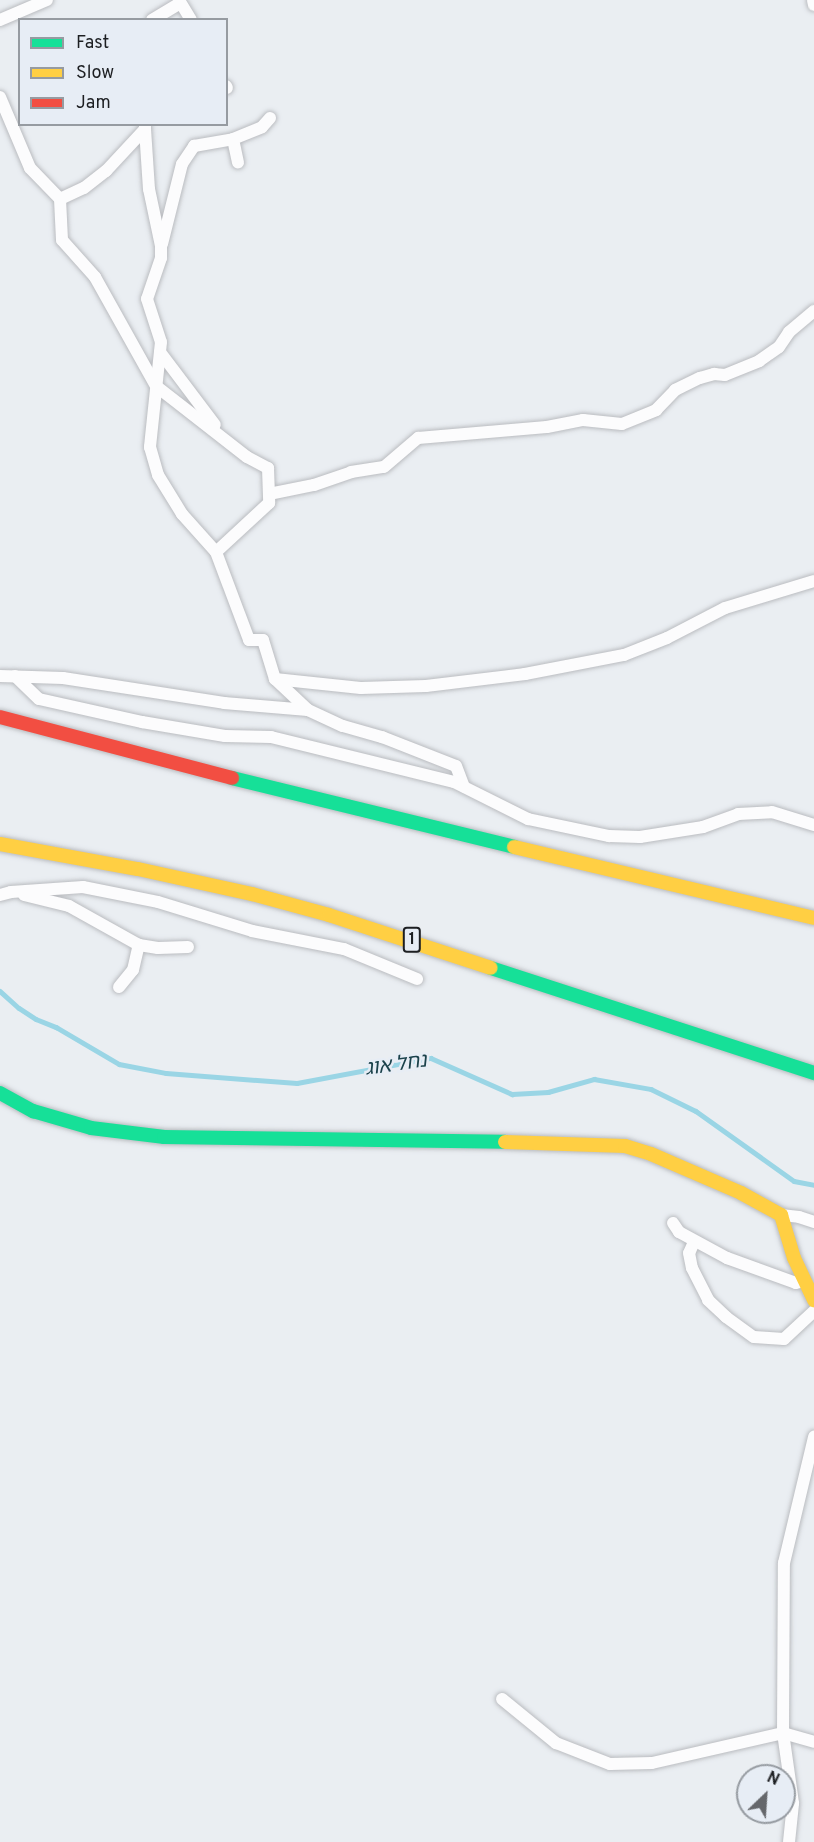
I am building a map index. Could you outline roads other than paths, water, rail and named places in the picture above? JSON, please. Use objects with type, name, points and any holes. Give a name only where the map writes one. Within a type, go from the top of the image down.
[{"type":"main road","points":[[0,717],[306,797],[814,918]]},
{"type":"main road","name":"1","points":[[0,844],[169,875],[329,915],[814,1073]]},
{"type":"main road","points":[[0,1093],[33,1111],[91,1128],[164,1137],[302,1141],[414,1139],[625,1146],[651,1154],[741,1193],[781,1215],[794,1258],[814,1300]]},
{"type":"street","points":[[0,21],[47,0]]},
{"type":"street","points":[[813,0],[814,5]]},
{"type":"street","points":[[155,18],[180,2],[190,18]]},
{"type":"street","points":[[0,97],[30,168],[60,199],[62,240],[95,277],[156,386],[247,457],[268,468],[269,503],[216,552]]},
{"type":"street","points":[[161,246],[182,164],[194,146],[232,140],[262,127],[270,118]]},
{"type":"street","points":[[60,199],[84,188],[106,171],[145,127]]},
{"type":"street","points":[[145,127],[149,189],[161,246],[161,258],[147,299],[160,342],[150,447],[158,475],[182,514],[216,552],[249,640],[263,640],[275,679],[309,710],[343,726],[382,737],[456,766],[464,787]]},
{"type":"street","points":[[232,140],[238,162]]},
{"type":"street","points":[[269,494],[314,485],[351,472],[384,467],[418,438],[548,427],[583,420],[622,424],[656,410],[675,390],[700,378],[714,374],[725,375],[759,361],[779,347],[789,332],[814,310]]},
{"type":"street","points":[[160,352],[223,437]]},
{"type":"street","points":[[275,679],[372,688],[426,686],[536,672],[624,655],[667,638],[725,608],[814,581]]},
{"type":"street","points":[[0,676],[63,678],[224,703],[309,710]]},
{"type":"street","points":[[15,676],[39,699],[142,722],[225,736],[271,737],[464,787],[528,819],[609,836],[640,837],[703,827],[738,814],[772,812],[814,825]]},
{"type":"street","points":[[6,894],[83,887],[158,902],[252,931],[344,949],[417,979]]},
{"type":"street","points":[[6,894],[69,906],[139,945],[158,948],[188,947]]},
{"type":"street","points":[[119,987],[133,970],[139,945]]},
{"type":"street","points":[[781,1215],[799,1216],[814,1222]]},
{"type":"street","points":[[673,1223],[679,1233],[727,1258],[796,1283],[804,1281]]},
{"type":"street","points":[[694,1242],[690,1253],[692,1268],[708,1300],[726,1317],[754,1337],[784,1339],[814,1311]]},
{"type":"street","points":[[789,1842],[793,1803],[783,1733],[784,1563],[814,1437]]},
{"type":"street","points":[[502,1699],[556,1743],[610,1764],[651,1763],[783,1733],[814,1742]]},
{"type":"waterway","name":"נחל אוג","points":[[0,991],[36,1019],[56,1027],[119,1064],[166,1073],[297,1083],[431,1058],[512,1094],[548,1092],[594,1079],[651,1089],[696,1111],[794,1181],[814,1185]]}]
